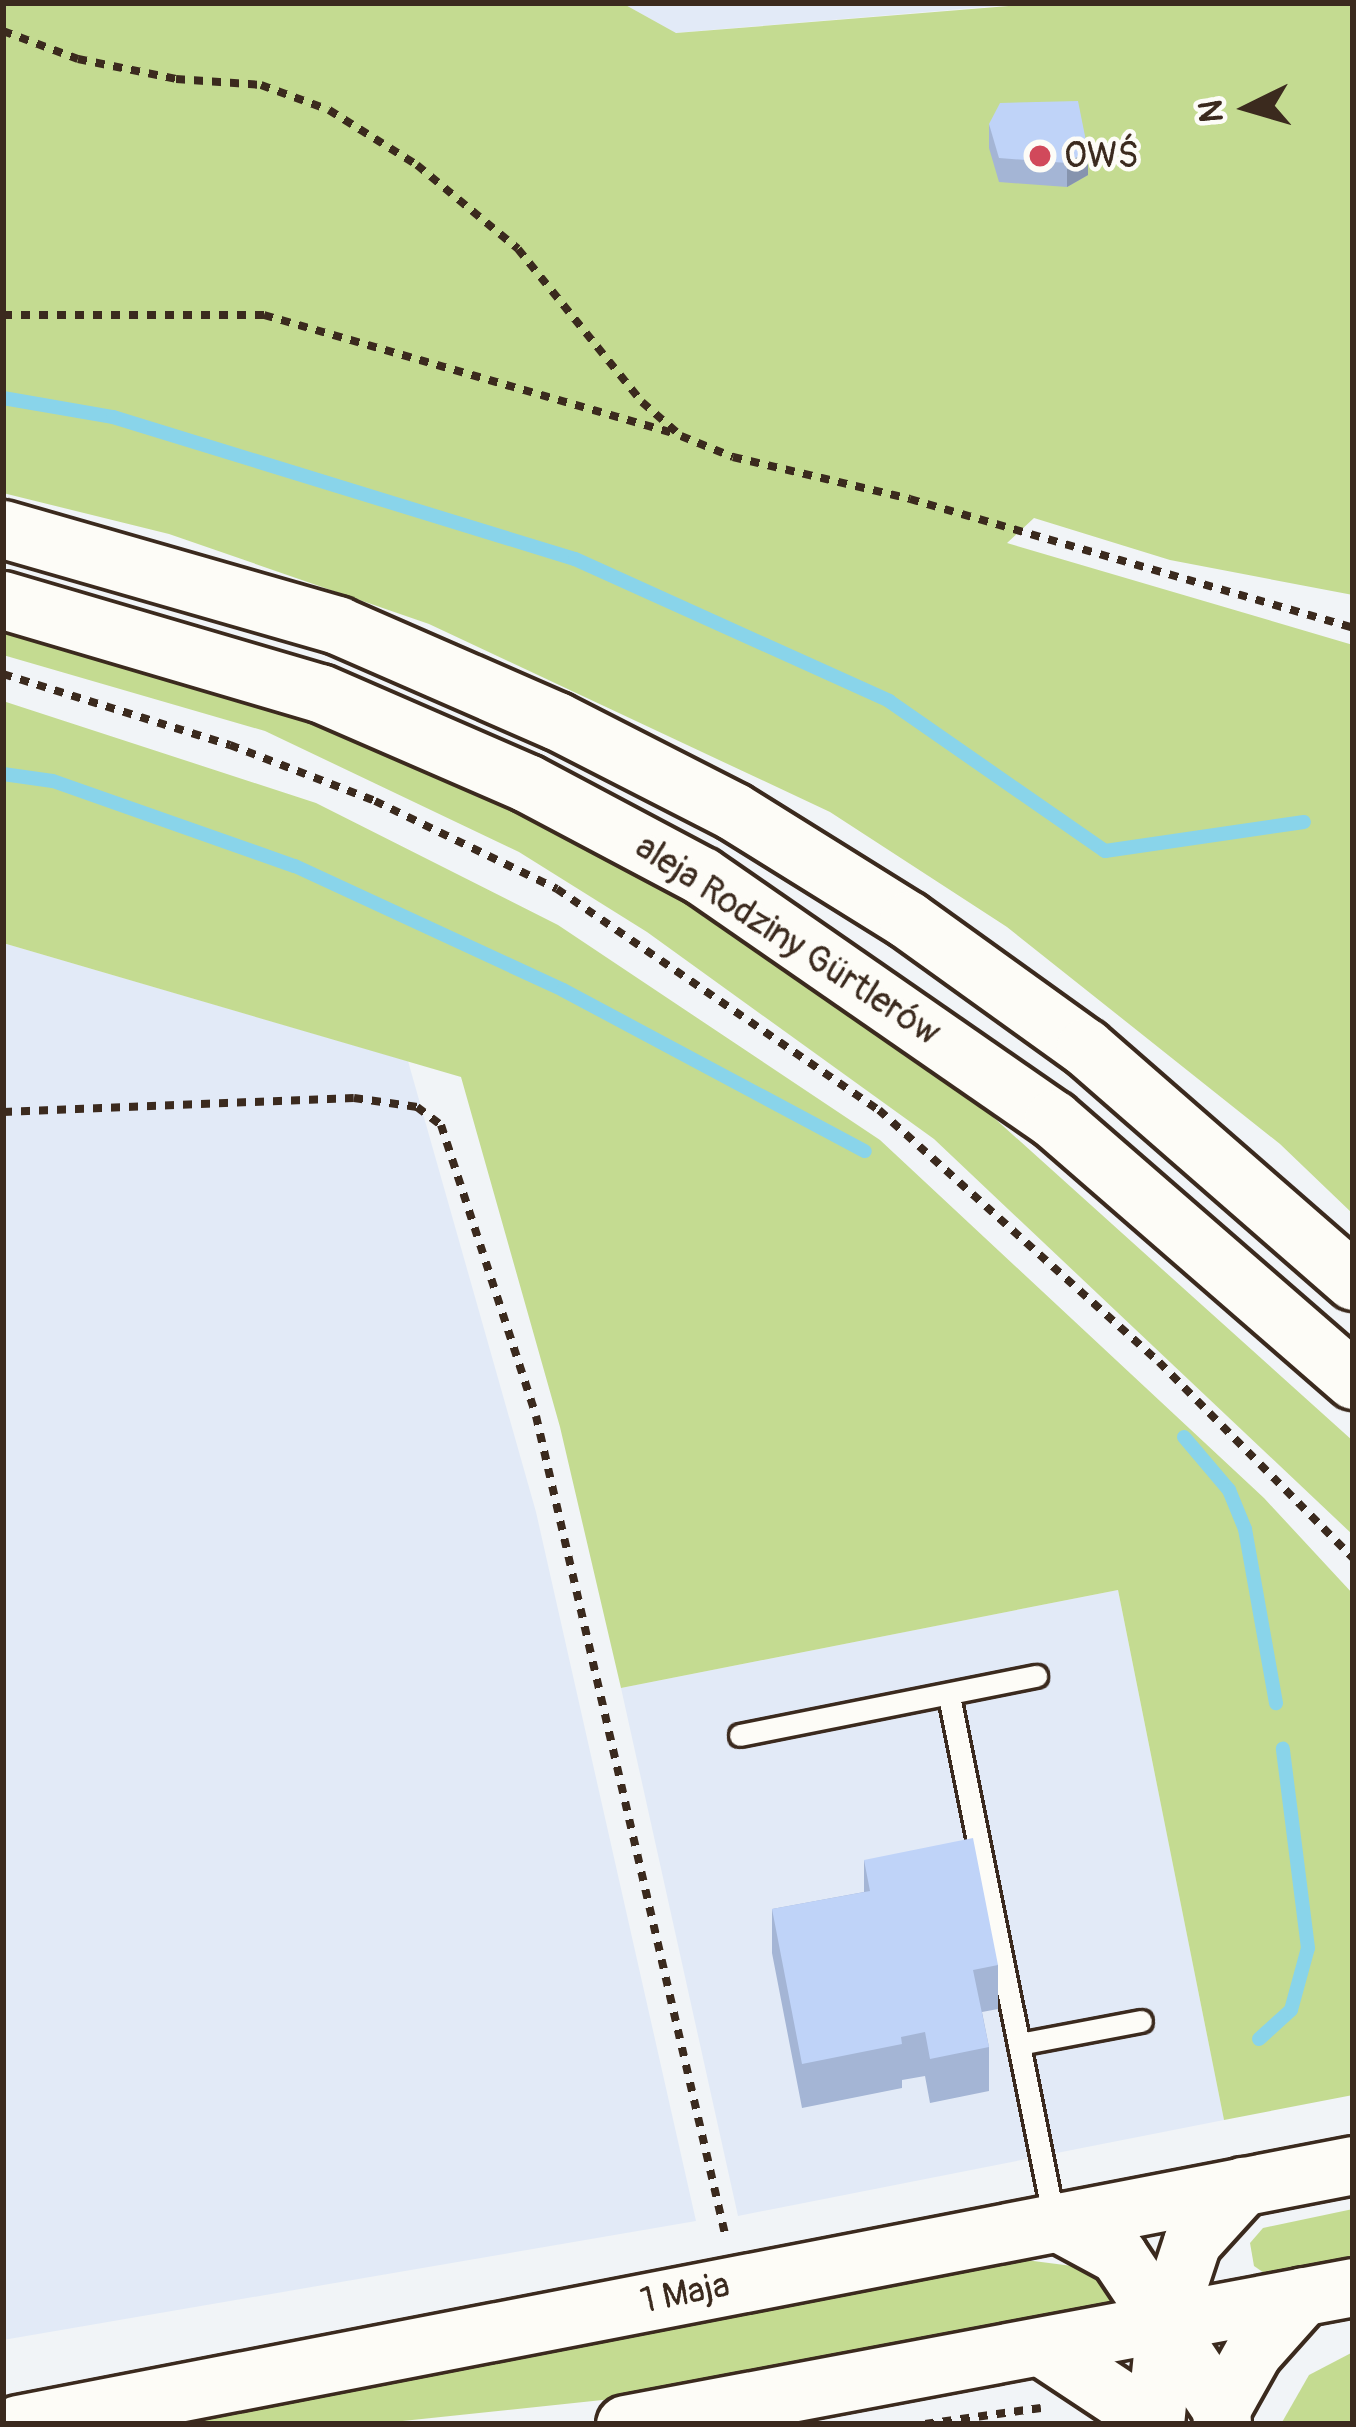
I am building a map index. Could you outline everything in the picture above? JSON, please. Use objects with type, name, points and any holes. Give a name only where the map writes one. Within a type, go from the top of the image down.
[{"type":"main road","name":"aleja Rodziny Gürtlerów","points":[[3,529],[337,626],[557,721],[733,811],[908,920],[1084,1047],[1353,1281]]},
{"type":"main road","name":"aleja Rodziny Gürtlerów","points":[[3,600],[320,693],[527,783],[702,876],[1053,1119],[1353,1380]]},
{"type":"main road","name":"1 Maja","points":[[17,2424],[1353,2165]]},
{"type":"main road","points":[[1042,2348],[1155,2423],[1165,2324],[1192,2242],[1243,2186]]},
{"type":"main road","points":[[1054,2221],[1118,2255],[1221,2416]]},
{"type":"main road","points":[[625,2424],[1328,2292]]},
{"type":"main road","points":[[1221,2416],[1253,2352],[1328,2292]]},
{"type":"lane","points":[[740,1735],[1036,1676]]},
{"type":"lane","points":[[949,1696],[1054,2221]]},
{"type":"lane","points":[[1019,2044],[1141,2021]]},
{"type":"path","points":[[3,31],[79,59],[176,79],[261,85],[329,110],[417,164],[518,249],[642,402],[681,436]]},
{"type":"path","points":[[3,315],[264,315],[1353,628]]},
{"type":"path","points":[[3,674],[376,800],[557,889],[879,1110],[1159,1362],[1353,1558]]},
{"type":"path","points":[[3,1112],[354,1098],[417,1107],[441,1125],[536,1416],[736,2283]]},
{"type":"path","points":[[926,2424],[1029,2405],[1063,2413]]},
{"type":"shaded area","points":[[622,3],[1032,3],[675,33]]},
{"type":"shaded area","points":[[3,943],[408,1061],[536,1512],[696,2221],[3,2340]]},
{"type":"shaded area","points":[[1118,1590],[1224,2120],[738,2216],[621,1688]]},
{"type":"green space","points":[[3,3],[622,3],[676,33],[1047,3],[1353,3],[1353,595],[1170,560],[1034,518],[1007,543],[1353,645],[1353,1214],[1280,1144],[1007,927],[830,812],[429,624],[169,534],[3,493]]},
{"type":"green space","points":[[3,629],[274,709],[396,758],[535,820],[669,893],[815,987],[972,1098],[1353,1441],[1353,1535],[934,1139],[647,932],[519,852],[265,731],[3,655]]},
{"type":"green space","points":[[3,701],[316,803],[558,925],[880,1140],[1264,1498],[1353,1594],[1353,2095],[1224,2120],[1118,1590],[621,1688],[560,1427],[461,1077],[3,943]]},
{"type":"green space","points":[[1353,2209],[1353,2264],[1270,2277],[1254,2266],[1250,2243],[1263,2228]]},
{"type":"green space","points":[[1003,2257],[1080,2267],[1136,2299],[678,2392],[374,2424],[137,2424]]},
{"type":"green space","points":[[1353,2352],[1353,2424],[1281,2424],[1309,2375]]},
{"type":"building","points":[[1078,101],[1088,151],[1067,163],[999,158],[989,124],[1000,103]]},
{"type":"building","points":[[973,1838],[998,1965],[973,1970],[989,2047],[930,2059],[925,2032],[901,2037],[902,2044],[802,2064],[772,1909],[870,1891],[864,1860]]},
{"type":"waterway","points":[[3,398],[113,417],[575,559],[889,701],[1105,851],[1304,822]]},
{"type":"waterway","points":[[3,774],[53,781],[295,866],[563,990],[865,1151]]},
{"type":"waterway","points":[[1184,1437],[1229,1490],[1245,1529],[1276,1703]]},
{"type":"waterway","points":[[1259,2039],[1291,2010],[1308,1948],[1283,1749]]},
{"type":"place","name":"OWŚ","points":[[1040,156]]}]
